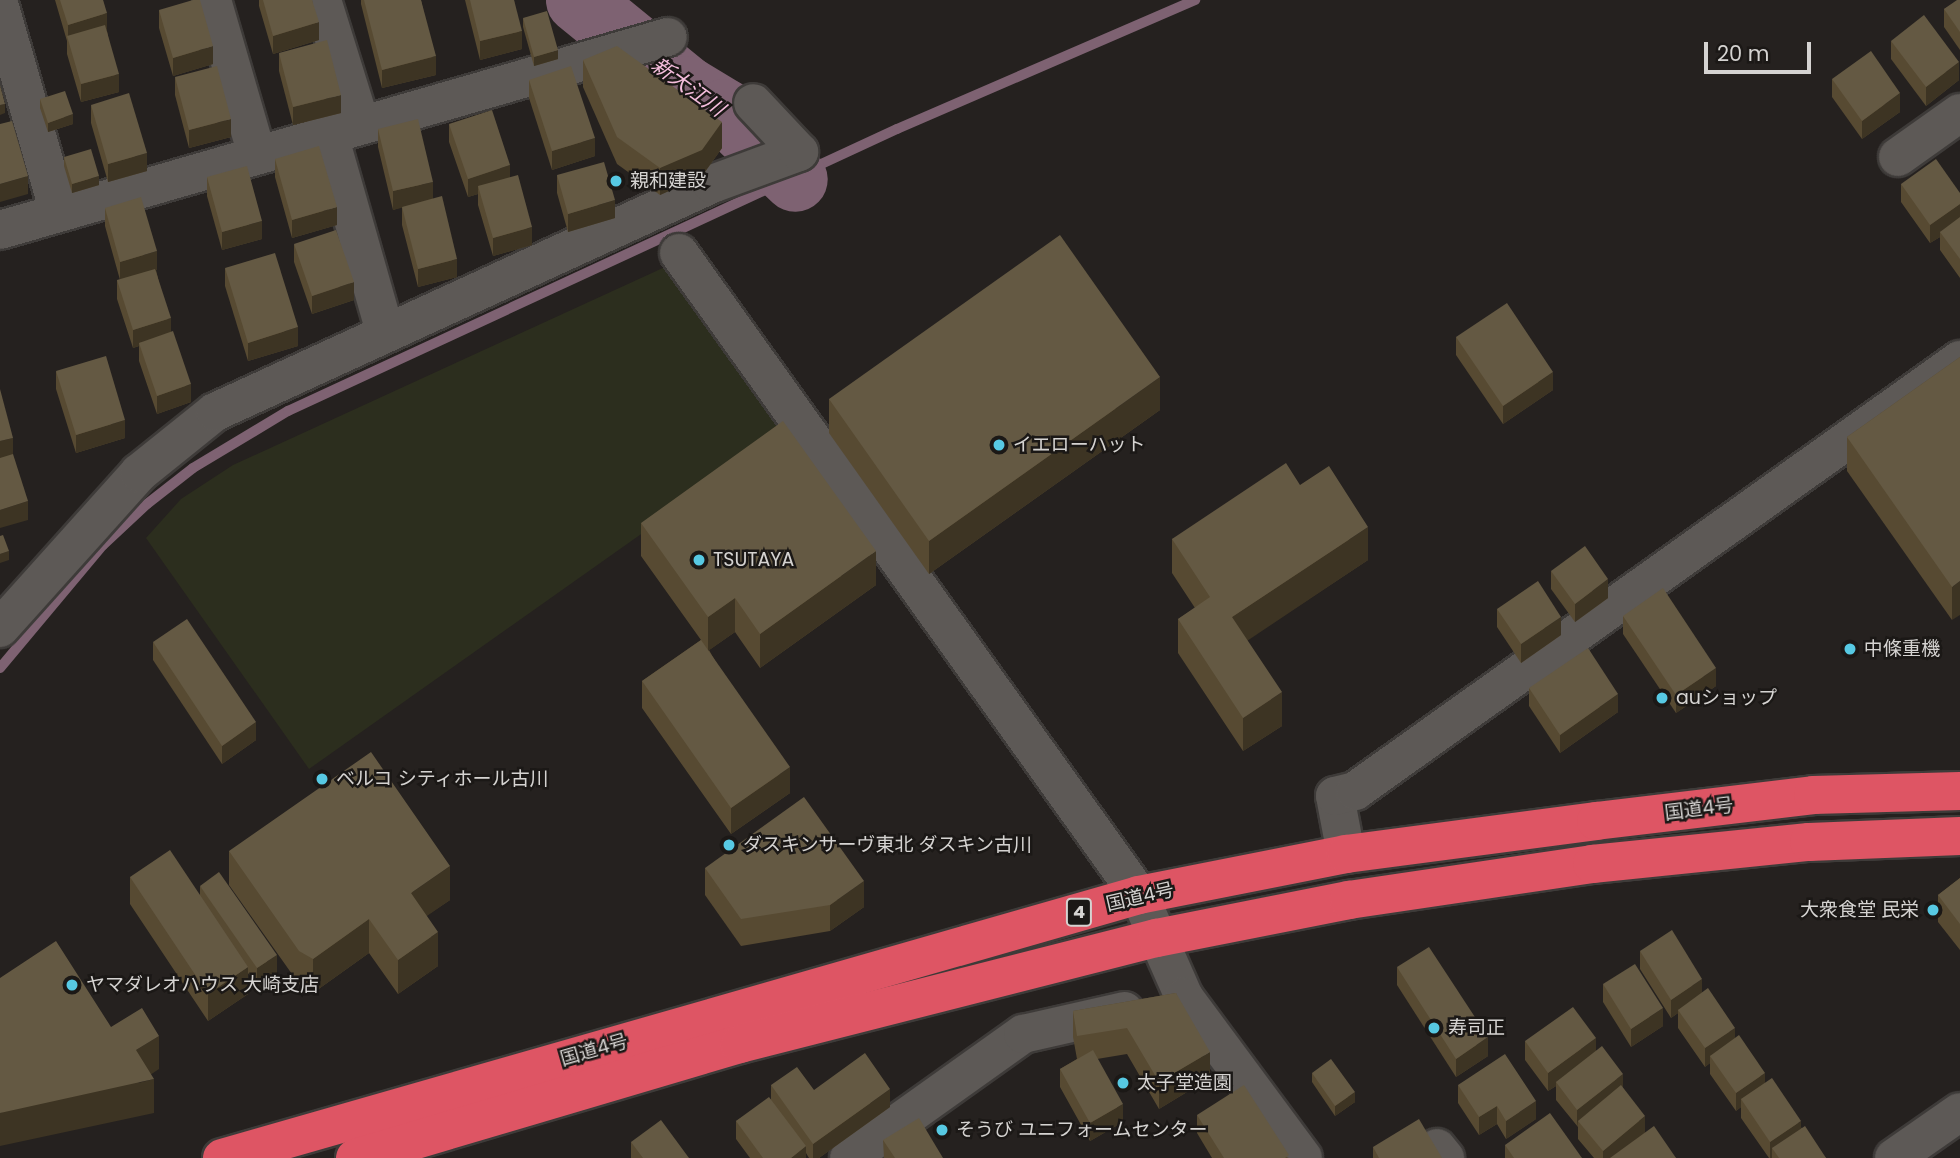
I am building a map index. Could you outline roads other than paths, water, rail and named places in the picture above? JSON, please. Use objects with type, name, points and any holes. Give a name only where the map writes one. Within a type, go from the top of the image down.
[{"type":"highway","name":"国道4号","points":[[222,1158],[1139,895],[1346,854],[1813,795],[1960,791]]},
{"type":"highway","name":"国道4号","points":[[355,1158],[740,1044],[1157,937],[1349,901],[1592,864],[1809,842],[1960,835]]},
{"type":"street","points":[[212,0],[257,155]]},
{"type":"street","points":[[322,0],[386,332]]},
{"type":"street","points":[[0,6],[59,213]]},
{"type":"street","points":[[0,230],[667,37]]},
{"type":"street","points":[[1898,157],[1960,113]]},
{"type":"street","points":[[0,628],[139,473],[215,412],[712,184],[777,128]]},
{"type":"street","points":[[679,253],[1139,895],[1184,997],[1303,1158]]},
{"type":"street","points":[[1346,854],[1335,796],[1355,791],[1960,360]]},
{"type":"street","points":[[849,1158],[1023,1034],[1184,997]]},
{"type":"street","points":[[1894,1158],[1960,1112]]},
{"type":"waterway","name":"新大江川","points":[[578,0],[686,88],[724,111],[795,179]]},
{"type":"waterway","points":[[0,668],[103,545],[147,504],[193,468],[288,411],[897,129],[1195,0]]},
{"type":"place","name":"親和建設","points":[[616,181]]},
{"type":"place","name":"イエローハット","points":[[999,445]]},
{"type":"place","name":"TSUTAYA","points":[[699,560]]},
{"type":"place","name":"中條重機","points":[[1850,649]]},
{"type":"place","name":"auショップ","points":[[1662,698]]},
{"type":"place","name":"ベルコ シティホール古川","points":[[322,779]]},
{"type":"place","name":"ダスキンサーヴ東北 ダスキン古川","points":[[729,845]]},
{"type":"place","name":"大衆食堂 民栄","points":[[1933,910]]},
{"type":"place","name":"ヤマダレオハウス 大崎支店","points":[[72,985]]},
{"type":"place","name":"寿司正","points":[[1434,1028]]},
{"type":"place","name":"太子堂造園","points":[[1123,1083]]},
{"type":"place","name":"そうび ユニフォームセンター","points":[[942,1130]]}]
